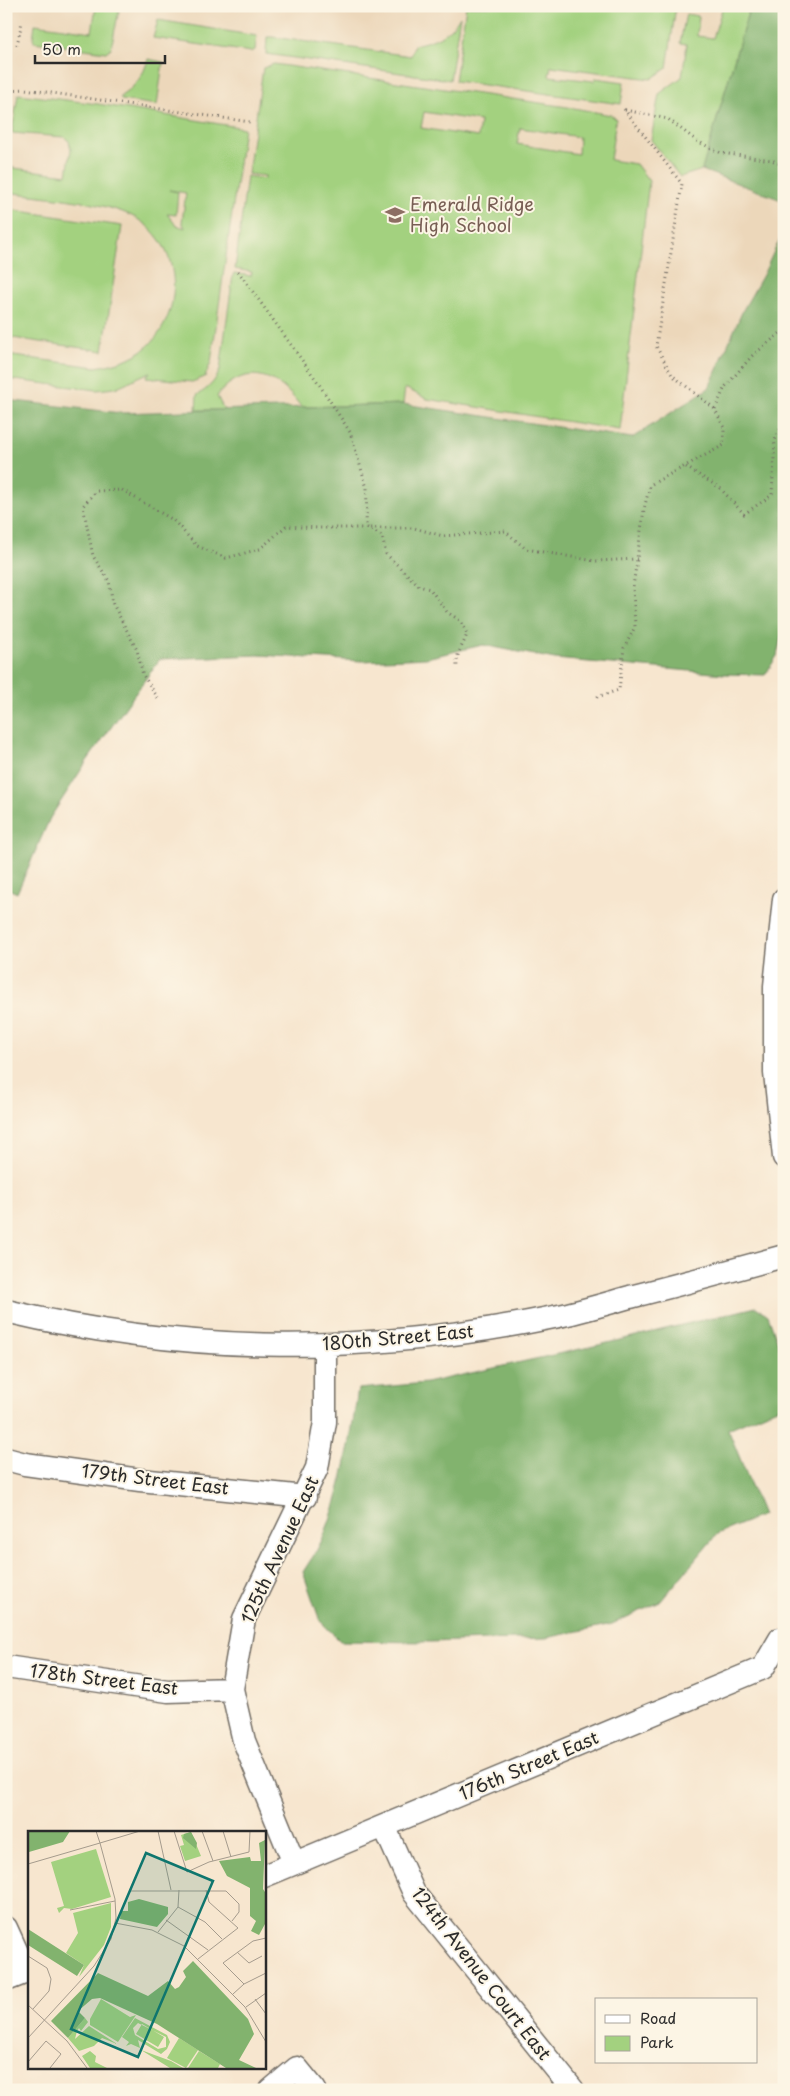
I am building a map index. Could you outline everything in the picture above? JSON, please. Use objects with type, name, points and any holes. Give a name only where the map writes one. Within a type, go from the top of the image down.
[{"type":"street","points":[[784,900],[778,942],[775,995],[775,1073],[784,1157]]},
{"type":"street","name":"180th Street East","points":[[6,1311],[132,1336],[209,1344],[325,1345],[400,1342],[481,1331],[556,1317],[784,1256]]},
{"type":"street","name":"125th Avenue East","points":[[294,1863],[244,1741],[232,1689],[244,1619],[305,1497],[317,1468],[325,1422],[325,1345]]},
{"type":"street","name":"179th Street East","points":[[6,1459],[25,1464],[140,1480],[305,1497]]},
{"type":"street","name":"176th Street East","points":[[265,1876],[763,1668],[780,1639]]},
{"type":"street","name":"178th Street East","points":[[6,1666],[168,1691],[232,1689]]},
{"type":"street","name":"124th Avenue Court East","points":[[384,1826],[414,1893],[574,2090]]},
{"type":"street","points":[[6,1928],[20,1974]]},
{"type":"street","points":[[270,2090],[297,2068],[315,2090]]},
{"type":"path","points":[[17,45],[22,22]]},
{"type":"path","points":[[6,111],[8,90],[25,89],[250,122]]},
{"type":"path","points":[[597,697],[619,690],[624,648],[635,627],[633,587],[644,509],[650,485],[724,446],[724,428],[715,409],[672,374],[656,346],[682,184],[624,110],[668,119],[697,141],[722,153],[772,160],[784,166]]},
{"type":"path","points":[[238,271],[311,373],[350,432],[368,488],[366,526]]},
{"type":"path","points":[[715,409],[725,387],[736,374],[752,356],[784,330]]},
{"type":"path","points":[[685,466],[720,488],[744,514],[772,495],[775,440],[784,422]]},
{"type":"path","points":[[158,698],[143,675],[137,650],[113,604],[109,581],[94,556],[83,506],[96,490],[122,490],[173,520],[197,546],[226,558],[260,549],[286,526],[318,528],[366,526],[414,528],[443,536],[505,530],[526,549],[595,561],[637,559]]},
{"type":"path","points":[[366,526],[382,536],[386,554],[419,586],[430,589],[447,612],[461,621],[467,634],[463,646],[456,655],[457,668]]},
{"type":"shaded area","name":"Emerald Ridge High School","points":[[6,6],[750,6],[702,170],[784,201],[784,230],[763,275],[743,310],[709,388],[632,438],[403,404],[121,413],[6,400]]},
{"type":"green space","points":[[96,6],[120,6],[111,48],[106,52],[34,42],[35,24],[92,32]]},
{"type":"green space","points":[[466,6],[676,6],[667,68],[651,79],[551,66],[549,76],[594,81],[595,78],[624,82],[621,104],[455,81]]},
{"type":"green space","points":[[723,6],[750,6],[702,170],[680,177],[651,140],[659,94],[682,77],[687,44],[680,43],[686,14],[699,16],[697,36],[713,38]]},
{"type":"green space","points":[[750,6],[784,6],[784,201],[702,170]]},
{"type":"green space","points":[[460,16],[450,80],[266,54],[267,37],[272,37],[411,56],[414,45],[441,36],[451,28]]},
{"type":"green space","points":[[158,20],[257,36],[255,50],[251,52],[153,38]]},
{"type":"green space","points":[[148,59],[163,62],[157,105],[121,100],[121,96],[135,85]]},
{"type":"green space","points":[[274,64],[574,108],[611,115],[616,119],[610,160],[636,164],[649,181],[620,430],[427,399],[405,388],[403,404],[301,407],[282,386],[261,376],[250,375],[239,378],[228,385],[217,396],[224,410],[196,410],[197,395],[211,385],[220,370],[233,275],[234,273],[251,276],[252,272],[235,269],[247,176],[265,179],[265,176],[248,174],[263,68]],"holes":[[[424,112],[480,121],[478,137],[421,128]],[[520,128],[579,137],[578,154],[517,144]]]},
{"type":"green space","points":[[18,94],[98,104],[244,128],[211,362],[205,377],[192,382],[146,377],[150,372],[115,388],[97,390],[6,379],[6,355],[96,367],[130,358],[148,346],[168,317],[174,283],[165,249],[142,222],[130,215],[114,209],[77,201],[6,192],[6,167],[67,175],[71,149],[69,141],[64,137],[12,133]],"holes":[[[169,190],[186,193],[182,222],[185,228],[176,225],[167,214],[176,215],[178,192]]]},
{"type":"green space","points":[[6,209],[122,226],[103,351],[6,337]]},
{"type":"green space","points":[[784,230],[784,622],[777,656],[765,675],[724,674],[555,659],[483,645],[426,658],[362,661],[258,655],[160,659],[87,761],[50,818],[17,893],[6,888],[6,400],[121,413],[403,404],[632,438],[709,388],[743,310],[763,275]]},
{"type":"green space","points":[[756,1307],[768,1315],[784,1360],[784,1405],[728,1429],[763,1515],[717,1534],[660,1602],[612,1624],[546,1638],[430,1642],[340,1641],[320,1621],[303,1572],[321,1542],[335,1505],[349,1448],[358,1389],[426,1383],[603,1344]]},
{"type":"place","name":"Emerald Ridge High School","points":[[395,215]]}]
